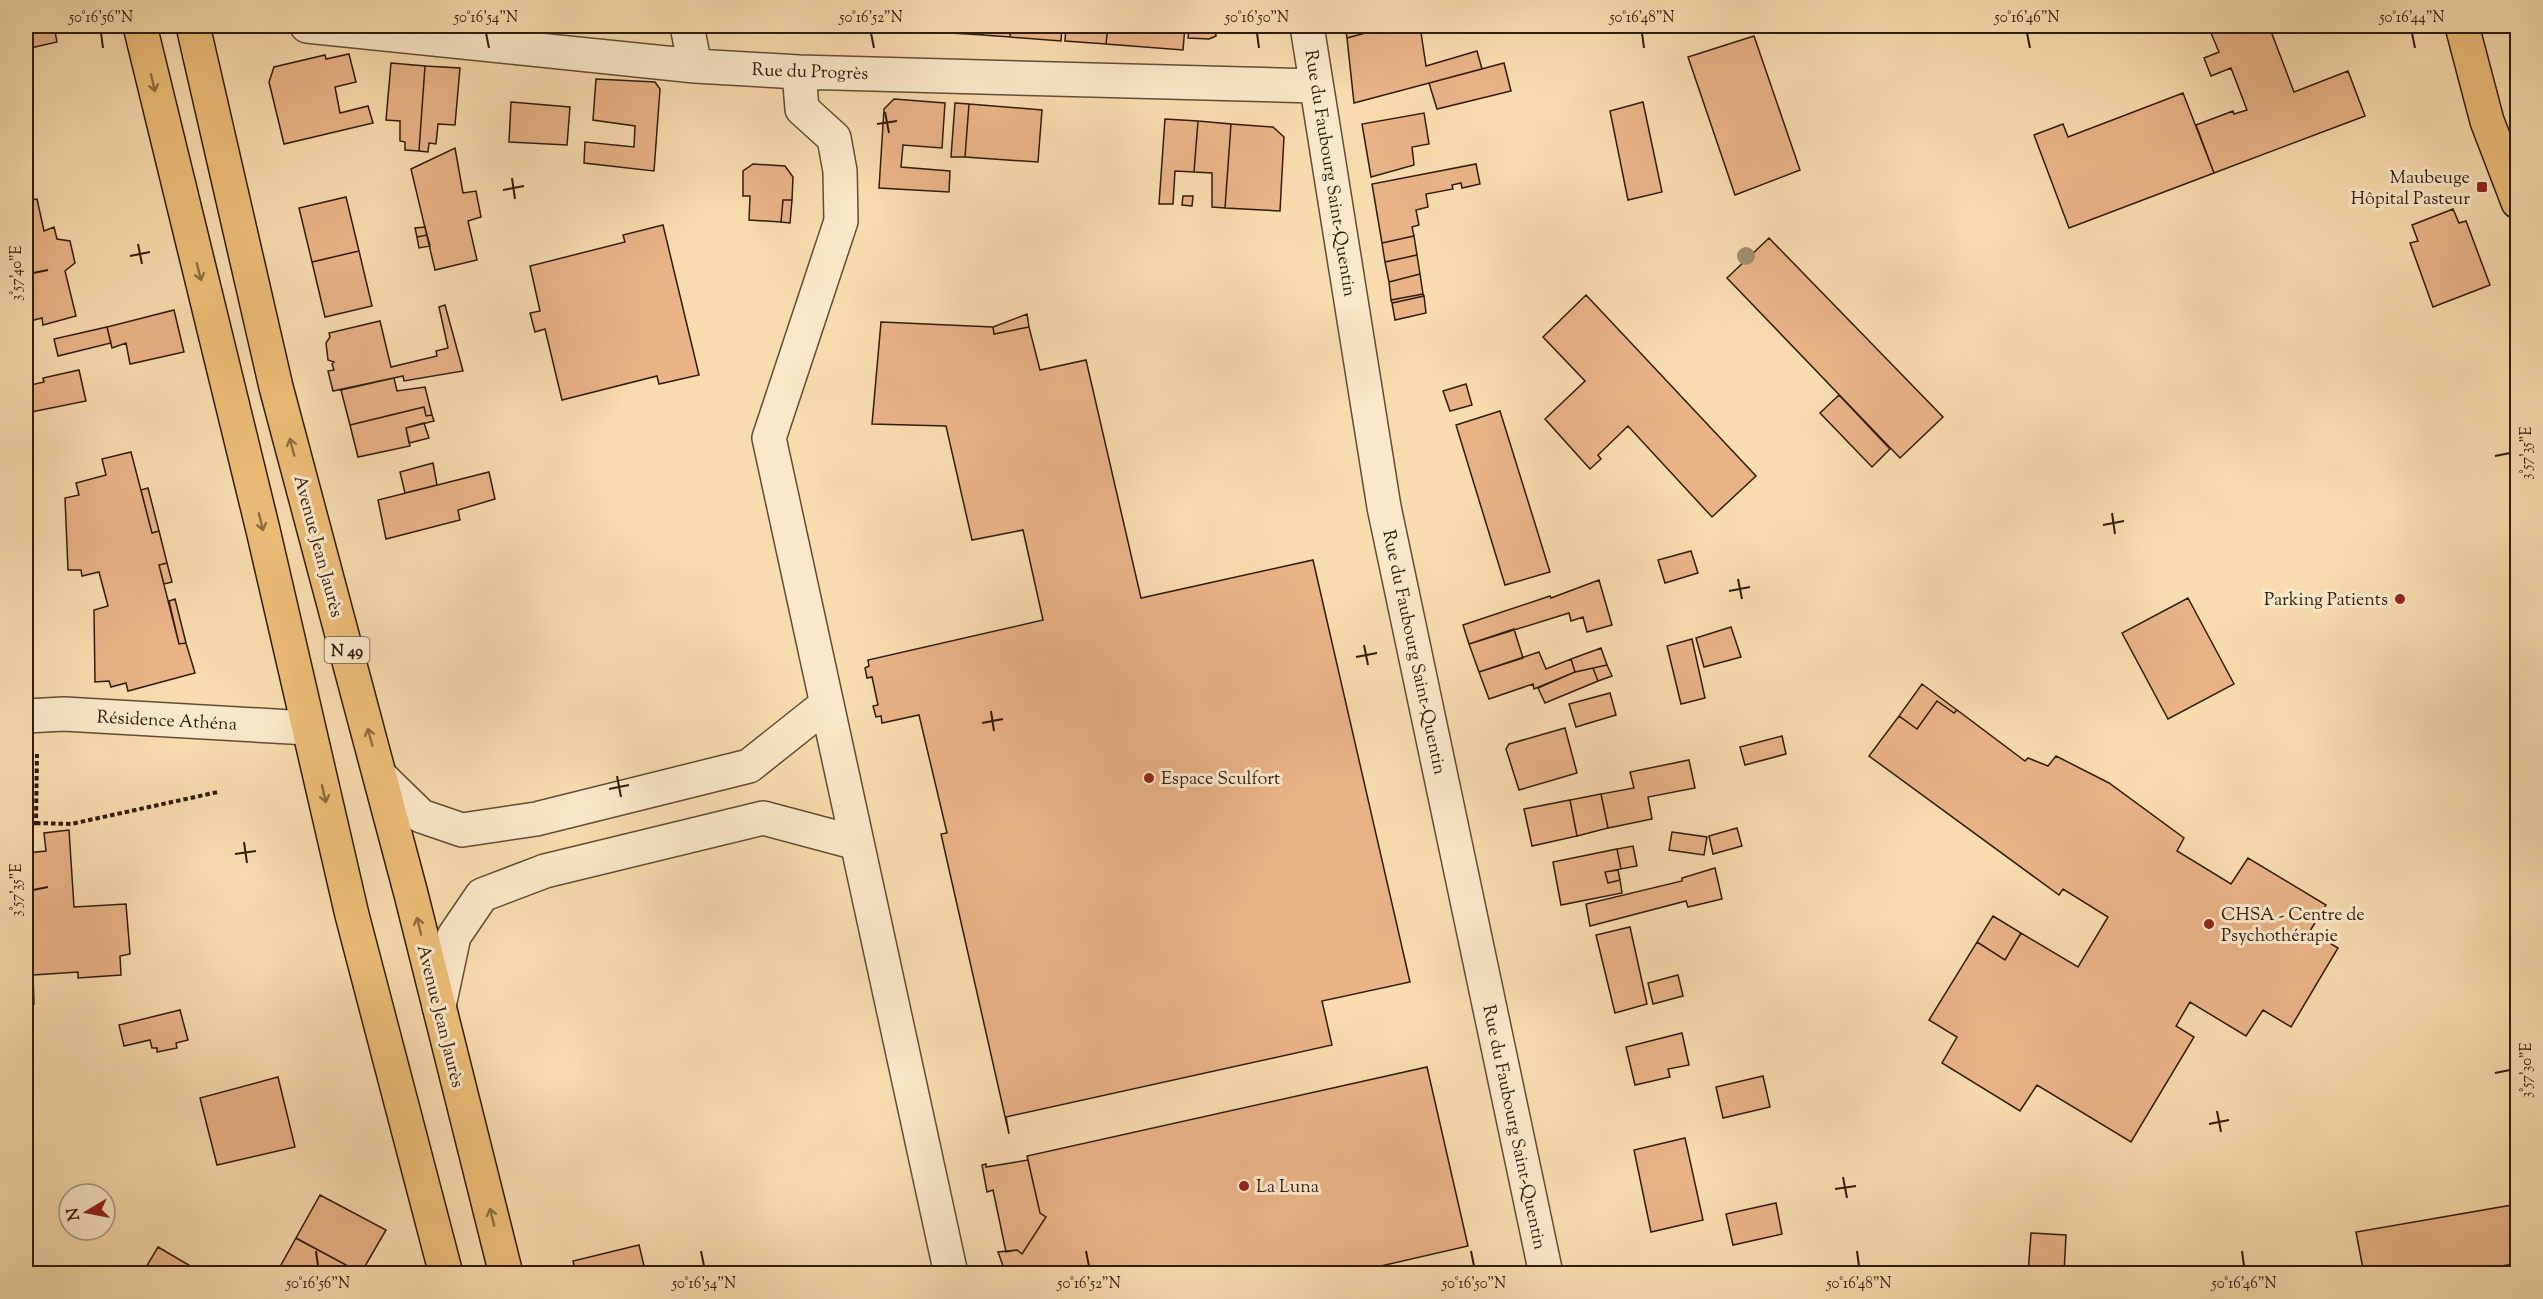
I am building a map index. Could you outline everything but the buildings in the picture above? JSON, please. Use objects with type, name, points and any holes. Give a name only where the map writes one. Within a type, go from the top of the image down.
[{"type":"main road","points":[[140,26],[263,530],[351,915],[446,1274]]},
{"type":"main road","name":"Avenue Jean Jaurès","points":[[193,26],[276,387],[381,777],[506,1274]]},
{"type":"main road","points":[[2462,26],[2487,121],[2517,202]]},
{"type":"street","name":"Rue du Progrès","points":[[307,26],[695,66],[799,72],[1315,86]]},
{"type":"street","points":[[687,26],[695,66]]},
{"type":"street","name":"Rue du Faubourg Saint-Quentin","points":[[1307,26],[1384,507],[1546,1274]]},
{"type":"street","points":[[799,72],[802,110],[834,138],[840,171],[842,221],[769,438],[951,1274]]},
{"type":"street","points":[[381,777],[421,816],[462,830],[536,819],[749,766],[827,704]]},
{"type":"street","name":"Résidence Athéna","points":[[31,716],[64,714],[308,728]]},
{"type":"street","points":[[439,1006],[454,936],[482,895],[545,871],[763,818],[857,843]]},
{"type":"path","points":[[31,716],[36,824]]},
{"type":"path","points":[[26,824],[71,824],[218,792]]},
{"type":"place","name":"Maubeuge Hôpital Pasteur","points":[[2482,187]]},
{"type":"place","name":"Parking Patients","points":[[2400,599]]},
{"type":"place","name":"Espace Sculfort","points":[[1149,778]]},
{"type":"place","name":"CHSA - Centre de Psychothérapie","points":[[2209,924]]},
{"type":"place","name":"La Luna","points":[[1244,1186]]}]
